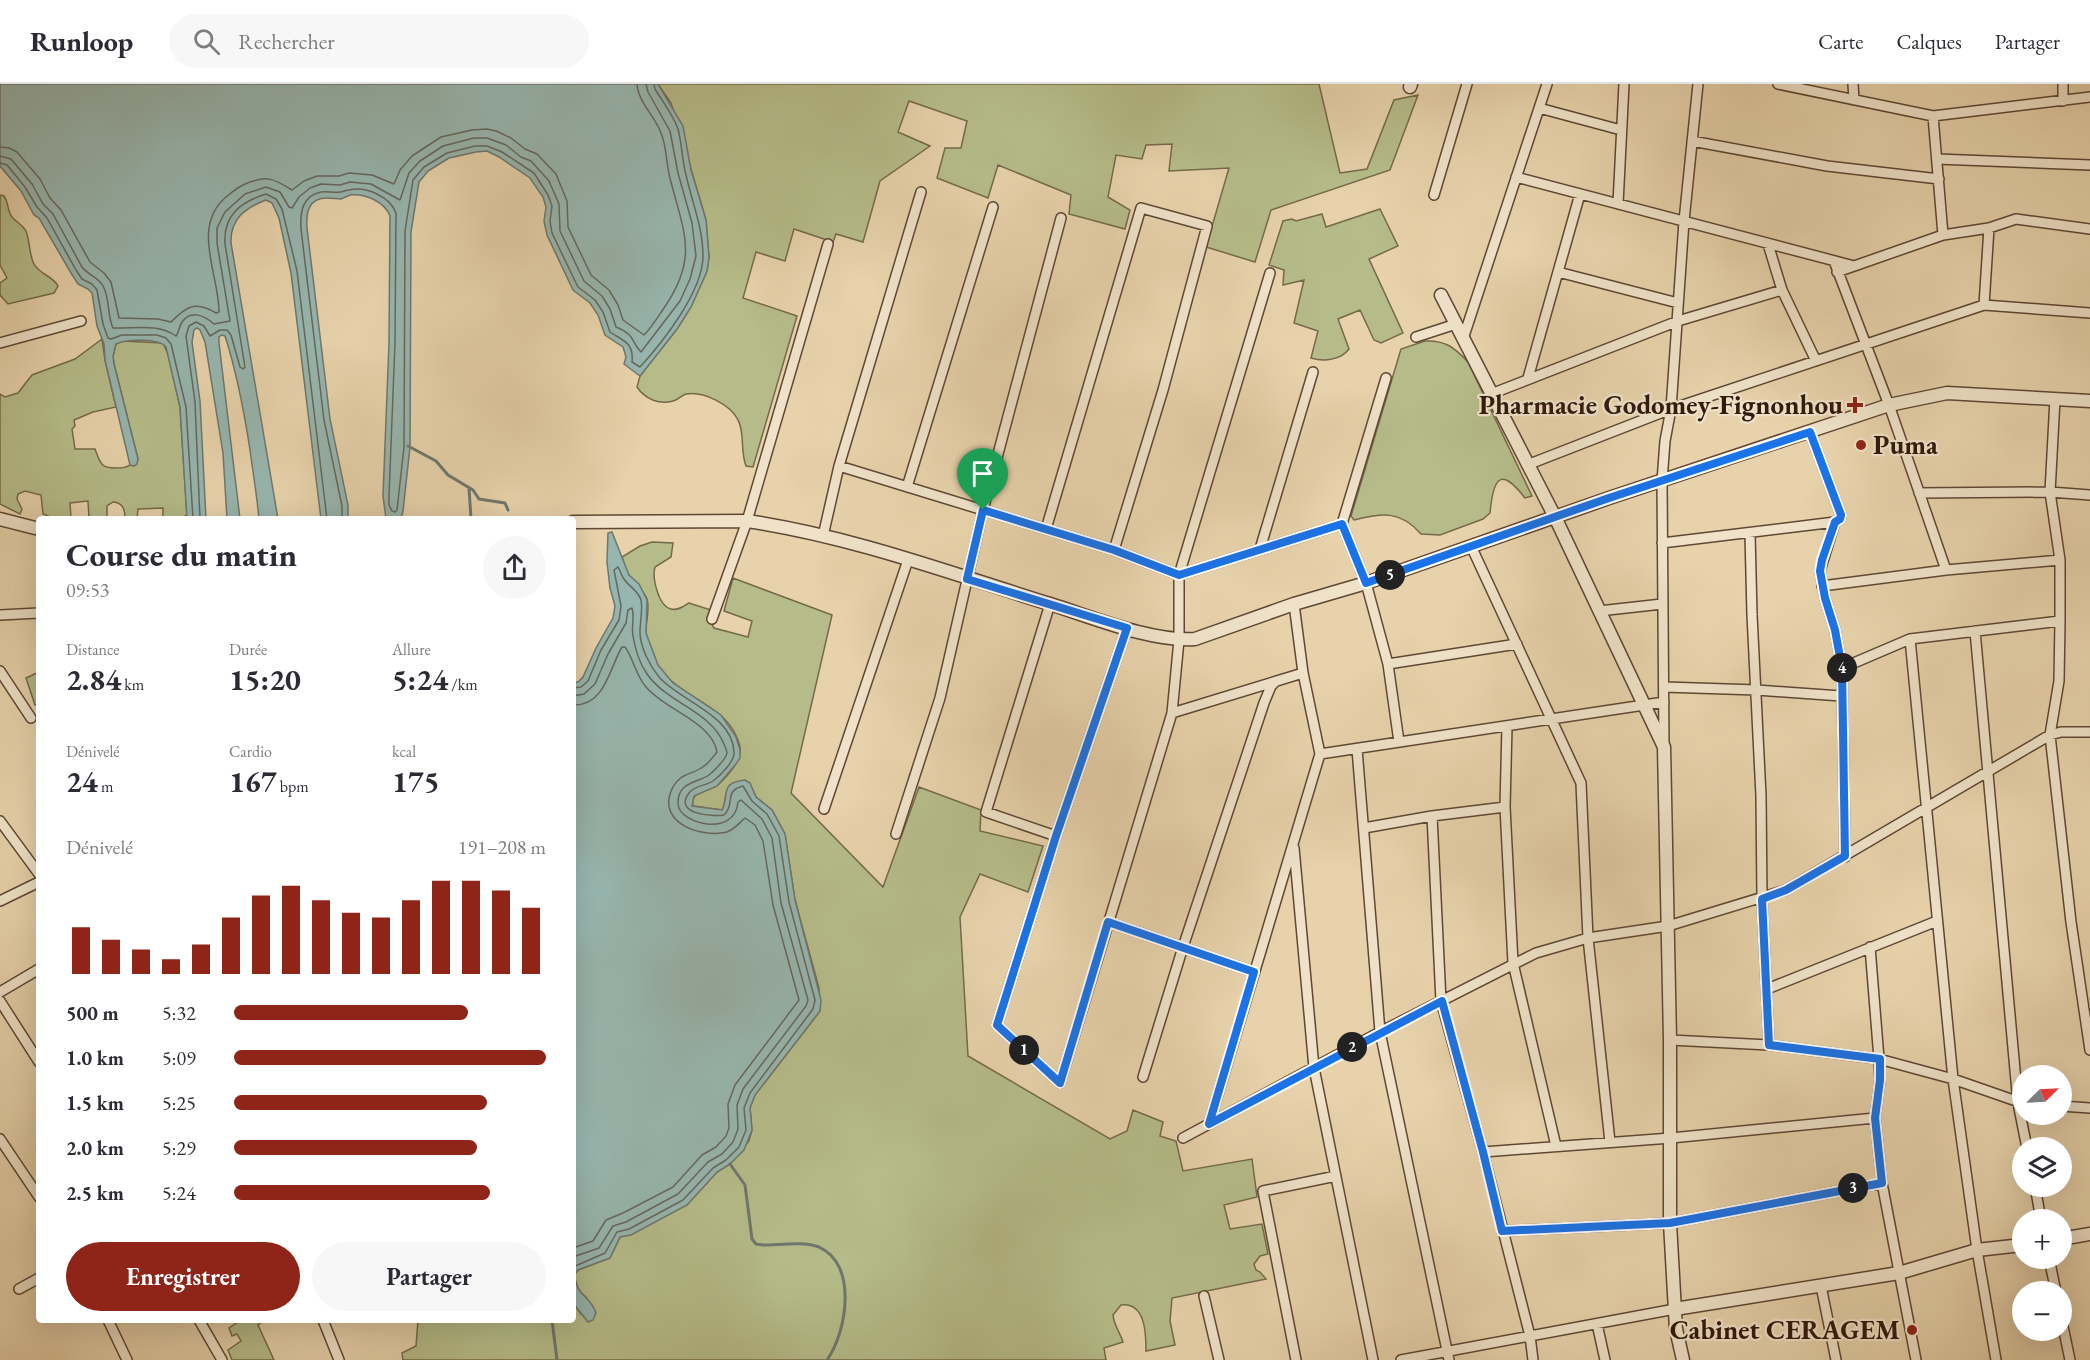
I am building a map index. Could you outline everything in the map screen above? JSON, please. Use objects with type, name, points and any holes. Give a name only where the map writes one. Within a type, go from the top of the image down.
[{"type":"street","points":[[1434,195],[1467,84]]},
{"type":"street","points":[[1463,339],[1547,84]]},
{"type":"street","points":[[1618,204],[1624,84]]},
{"type":"street","points":[[1683,1360],[1676,1329],[1670,1223],[1670,1040],[1664,747],[1662,481],[1665,441],[1671,409],[1684,221],[1698,84]]},
{"type":"street","points":[[1778,84],[1933,116],[2090,97]]},
{"type":"street","points":[[1853,84],[1854,100]]},
{"type":"street","points":[[2062,101],[2063,84]]},
{"type":"street","points":[[1539,108],[1621,130]]},
{"type":"street","points":[[1933,116],[1943,235]]},
{"type":"street","points":[[1692,141],[1827,166],[1939,179]]},
{"type":"street","points":[[1937,159],[2090,165]]},
{"type":"street","points":[[1516,177],[1854,266]]},
{"type":"street","points":[[824,536],[839,466],[921,192]]},
{"type":"street","points":[[1528,378],[1580,194]]},
{"type":"street","points":[[907,487],[993,207]]},
{"type":"street","points":[[1046,529],[1141,208],[1207,226],[1163,390],[1114,550]]},
{"type":"street","points":[[896,834],[940,698],[983,510],[1061,218]]},
{"type":"street","points":[[1837,273],[1943,235],[1989,228],[2016,219],[2090,229]]},
{"type":"street","points":[[1984,305],[1989,228]]},
{"type":"street","points":[[712,619],[747,521],[828,244]]},
{"type":"street","points":[[1768,244],[1782,290],[1816,360]]},
{"type":"street","points":[[1834,261],[1889,405],[1946,570]]},
{"type":"street","points":[[1558,272],[1678,303]]},
{"type":"street","points":[[1127,628],[1056,836],[997,1025],[1060,1083],[1172,713],[1179,640],[1179,575],[1270,273]]},
{"type":"street","points":[[1491,394],[1678,321],[1782,290]]},
{"type":"street","points":[[1441,295],[1555,517],[1664,747]]},
{"type":"street","points":[[1527,465],[1671,409],[1984,305],[2090,313]]},
{"type":"street","points":[[0,343],[81,321]]},
{"type":"street","points":[[1416,338],[1456,324]]},
{"type":"street","points":[[1260,549],[1313,372]]},
{"type":"street","points":[[1386,378],[1342,524],[1366,583],[1388,664],[1399,742]]},
{"type":"street","points":[[576,522],[747,521],[824,536],[1127,628],[1179,640],[1195,639],[1889,405],[1947,393],[2090,401]]},
{"type":"street","points":[[2055,399],[2050,492],[2060,560],[2060,621],[2059,681],[2050,735],[2071,922],[2090,1050]]},
{"type":"street","points":[[1662,543],[1750,534],[1835,522],[1840,519],[1841,515],[1810,432]]},
{"type":"street","points":[[839,466],[1114,550],[1179,575],[1342,524]]},
{"type":"street","points":[[1919,493],[2050,492],[2090,495]]},
{"type":"street","points":[[0,519],[36,528]]},
{"type":"street","points":[[1835,522],[1820,571],[1842,668],[1845,856]]},
{"type":"street","points":[[1750,534],[1769,1045]]},
{"type":"street","points":[[1471,546],[1581,783],[1588,938],[1610,1142]]},
{"type":"street","points":[[824,809],[908,560]]},
{"type":"street","points":[[1822,586],[1946,570],[2060,560]]},
{"type":"street","points":[[1050,604],[986,812],[1056,836]]},
{"type":"street","points":[[1209,1124],[1320,754],[1303,673],[1294,604]]},
{"type":"street","points":[[1599,611],[1662,604]]},
{"type":"street","points":[[0,615],[36,613]]},
{"type":"street","points":[[1842,668],[1910,639],[2060,621]]},
{"type":"street","points":[[1975,632],[2016,1065]]},
{"type":"street","points":[[1910,639],[1953,1079],[1977,1251],[1996,1360]]},
{"type":"street","points":[[1388,664],[1517,644]]},
{"type":"street","points":[[0,671],[31,718]]},
{"type":"street","points":[[1172,713],[1303,673]]},
{"type":"street","points":[[1143,1077],[1183,947],[1264,703],[1270,686],[1275,682]]},
{"type":"street","points":[[1664,687],[1841,696]]},
{"type":"street","points":[[1320,754],[1664,702]]},
{"type":"street","points":[[1507,726],[1505,807],[1513,963],[1556,1146]]},
{"type":"street","points":[[1183,1138],[1380,1032],[1536,952],[1588,938],[1668,926],[1786,890],[2050,735],[2061,732],[2090,732]]},
{"type":"street","points":[[1357,748],[1380,1032],[1448,1356]]},
{"type":"street","points":[[1364,828],[1432,816],[1505,807]]},
{"type":"street","points":[[1432,816],[1442,1001],[1530,1336],[1533,1360]]},
{"type":"street","points":[[0,821],[36,870]]},
{"type":"street","points":[[1293,843],[1314,1068],[1372,1360]]},
{"type":"street","points":[[0,901],[36,883]]},
{"type":"street","points":[[1767,989],[1937,921]]},
{"type":"street","points":[[1108,922],[1254,972]]},
{"type":"street","points":[[1870,947],[1880,1059],[1875,1118],[1882,1183],[1916,1360]]},
{"type":"street","points":[[0,992],[36,971]]},
{"type":"street","points":[[0,1001],[36,1057]]},
{"type":"street","points":[[1670,1040],[1769,1045],[1880,1059],[1953,1079],[2012,1100]]},
{"type":"street","points":[[2072,1107],[2090,1108]]},
{"type":"street","points":[[1483,1152],[1671,1138],[1875,1118]]},
{"type":"street","points":[[0,1139],[36,1193]]},
{"type":"street","points":[[1296,1360],[1263,1191],[1336,1176]]},
{"type":"street","points":[[1502,1231],[1670,1223],[1882,1183]]},
{"type":"street","points":[[2072,1237],[2090,1234]]},
{"type":"street","points":[[1401,1360],[1448,1356],[1530,1336],[1675,1309],[1899,1273],[1977,1251],[2012,1246]]},
{"type":"street","points":[[19,1289],[36,1280]]},
{"type":"street","points":[[1821,1286],[1836,1360]]},
{"type":"street","points":[[1204,1296],[1219,1360]]},
{"type":"street","points":[[109,1323],[127,1360]]},
{"type":"street","points":[[201,1323],[222,1360]]},
{"type":"street","points":[[324,1323],[339,1360]]},
{"type":"street","points":[[1597,1324],[1605,1360]]},
{"type":"street","points":[[2066,1341],[2070,1360]]},
{"type":"green space","points":[[658,84],[1319,84],[1340,173],[1367,169],[1394,100],[1418,95],[1390,170],[1271,210],[1255,262],[1206,247],[1229,168],[1169,171],[1172,144],[1146,145],[1142,159],[1116,155],[1108,197],[1130,210],[1125,229],[1069,214],[1071,195],[998,165],[988,198],[937,178],[945,148],[961,148],[967,121],[909,101],[898,132],[930,146],[880,181],[863,242],[836,234],[833,242],[794,229],[785,261],[756,252],[743,298],[797,316],[753,467],[746,466],[738,420],[723,404],[708,397],[693,394],[668,402],[658,401],[644,395],[637,387],[640,376],[677,329],[691,307],[707,271],[709,257],[706,220],[671,103]]},
{"type":"green space","points":[[0,195],[6,199],[12,217],[26,231],[34,264],[58,286],[54,293],[8,304],[0,295],[0,283],[7,278],[0,265]]},
{"type":"green space","points":[[1380,209],[1398,246],[1369,259],[1403,333],[1381,343],[1374,340],[1360,310],[1338,319],[1349,349],[1346,353],[1332,359],[1311,358],[1318,331],[1294,323],[1304,280],[1283,285],[1284,270],[1269,265],[1283,221],[1292,219],[1296,221],[1322,214],[1326,227]]},
{"type":"green space","points":[[102,339],[116,407],[93,412],[74,420],[75,426],[72,429],[75,449],[95,449],[100,461],[106,467],[134,466],[138,459],[113,356],[116,344],[122,341],[163,343],[168,354],[180,407],[187,515],[163,516],[163,508],[138,509],[137,516],[125,516],[123,507],[113,502],[107,506],[107,516],[89,516],[88,501],[70,503],[71,516],[48,516],[43,514],[41,495],[25,491],[18,494],[17,499],[22,509],[20,514],[0,504],[0,394],[5,397],[18,393],[32,375],[75,359]]},
{"type":"green space","points":[[1425,341],[1449,346],[1468,362],[1532,496],[1525,498],[1503,479],[1499,481],[1493,492],[1490,513],[1483,519],[1440,535],[1421,534],[1406,521],[1390,515],[1354,520],[1351,516],[1401,349]]},
{"type":"green space","points":[[652,542],[673,543],[671,557],[655,567],[655,584],[659,597],[666,607],[671,609],[681,608],[689,603],[711,610],[709,619],[714,628],[748,637],[752,621],[724,611],[733,578],[832,615],[791,793],[883,887],[919,787],[981,810],[980,831],[1043,846],[1028,892],[980,874],[960,917],[968,1056],[1110,1139],[1127,1131],[1133,1110],[1163,1122],[1160,1136],[1176,1141],[1183,1171],[1252,1159],[1257,1197],[1224,1205],[1230,1229],[1262,1224],[1268,1254],[1260,1256],[1254,1264],[1256,1270],[1266,1279],[1172,1298],[1170,1321],[1175,1345],[1146,1351],[1145,1329],[1140,1314],[1129,1305],[1121,1305],[1113,1315],[1123,1342],[1104,1348],[1106,1360],[403,1360],[402,1353],[416,1346],[418,1323],[576,1323],[576,1307],[581,1314],[587,1298],[579,1292],[576,1272],[610,1258],[620,1237],[631,1234],[687,1205],[717,1172],[730,1164],[749,1141],[752,1130],[750,1108],[755,1095],[820,1011],[819,988],[795,900],[785,834],[772,810],[756,797],[753,791],[730,785],[726,791],[722,810],[693,806],[694,797],[697,794],[718,785],[729,773],[739,757],[740,747],[728,723],[709,706],[666,676],[653,655],[646,631],[647,599],[628,574],[622,557]]},
{"type":"green space","points":[[36,673],[36,705],[35,705],[26,678]]},
{"type":"green space","points":[[236,1323],[261,1323],[258,1325],[274,1360],[232,1360],[228,1350],[241,1341],[237,1334],[232,1336],[229,1328]]},
{"type":"water","points":[[0,84],[658,84],[683,126],[691,170],[706,220],[709,257],[707,271],[691,307],[677,329],[640,376],[624,364],[626,357],[623,347],[605,335],[598,315],[590,303],[573,290],[547,235],[544,221],[546,207],[543,197],[530,178],[487,151],[449,158],[428,171],[419,182],[411,232],[410,447],[403,511],[402,516],[386,516],[383,496],[389,343],[390,216],[379,203],[362,195],[316,201],[308,212],[307,228],[330,419],[348,505],[348,516],[321,516],[291,273],[279,218],[272,203],[266,200],[258,203],[245,211],[236,221],[231,243],[277,516],[259,516],[240,392],[225,336],[222,335],[219,337],[219,343],[240,516],[227,516],[223,453],[205,342],[197,328],[194,330],[192,342],[200,401],[206,516],[187,516],[180,407],[166,347],[157,342],[142,340],[116,344],[114,364],[138,459],[137,464],[130,465],[105,360],[104,344],[97,326],[92,293],[78,284],[39,218],[34,215],[21,191],[0,166]]},
{"type":"water","points":[[612,532],[629,575],[639,584],[647,600],[646,633],[658,665],[673,683],[721,715],[736,737],[740,750],[740,758],[736,764],[717,786],[694,796],[692,806],[722,810],[728,787],[737,781],[745,780],[750,783],[756,797],[772,810],[785,834],[795,900],[821,1000],[820,1011],[755,1095],[750,1108],[752,1130],[744,1150],[730,1164],[717,1172],[687,1205],[631,1235],[620,1237],[610,1258],[576,1272],[576,682],[583,677],[613,618],[615,606],[607,562],[608,533]]},
{"type":"water","points":[[576,1282],[596,1313],[593,1320],[588,1322],[576,1307]]},
{"type":"waterway","points":[[408,446],[436,461],[448,475],[473,490],[479,499],[505,503],[508,510]]},
{"type":"waterway","points":[[469,488],[471,516]]},
{"type":"waterway","points":[[730,1164],[745,1185],[752,1239],[756,1244],[813,1245],[831,1256],[840,1268],[844,1283],[844,1316],[840,1333],[827,1360]]},
{"type":"waterway","points":[[552,1323],[557,1360]]},
{"type":"place","name":"Pharmacie Godomey-Fignonhou","points":[[1855,405]]},
{"type":"place","name":"Puma","points":[[1861,445]]},
{"type":"place","name":"Cabinet CERAGEM","points":[[1912,1330]]},
{"type":"route","points":[[1810,432],[1841,515],[1840,519],[1835,522],[1820,571],[1842,668],[1845,856],[1808,879],[1762,899],[1769,1045],[1880,1059],[1875,1118],[1882,1183],[1670,1223],[1502,1231],[1442,1001],[1209,1124],[1254,972],[1108,922],[1060,1083],[997,1025],[1056,836],[1127,628],[967,579],[983,510],[1114,550],[1179,575],[1342,524],[1366,583],[1609,498],[1810,432]]}]
